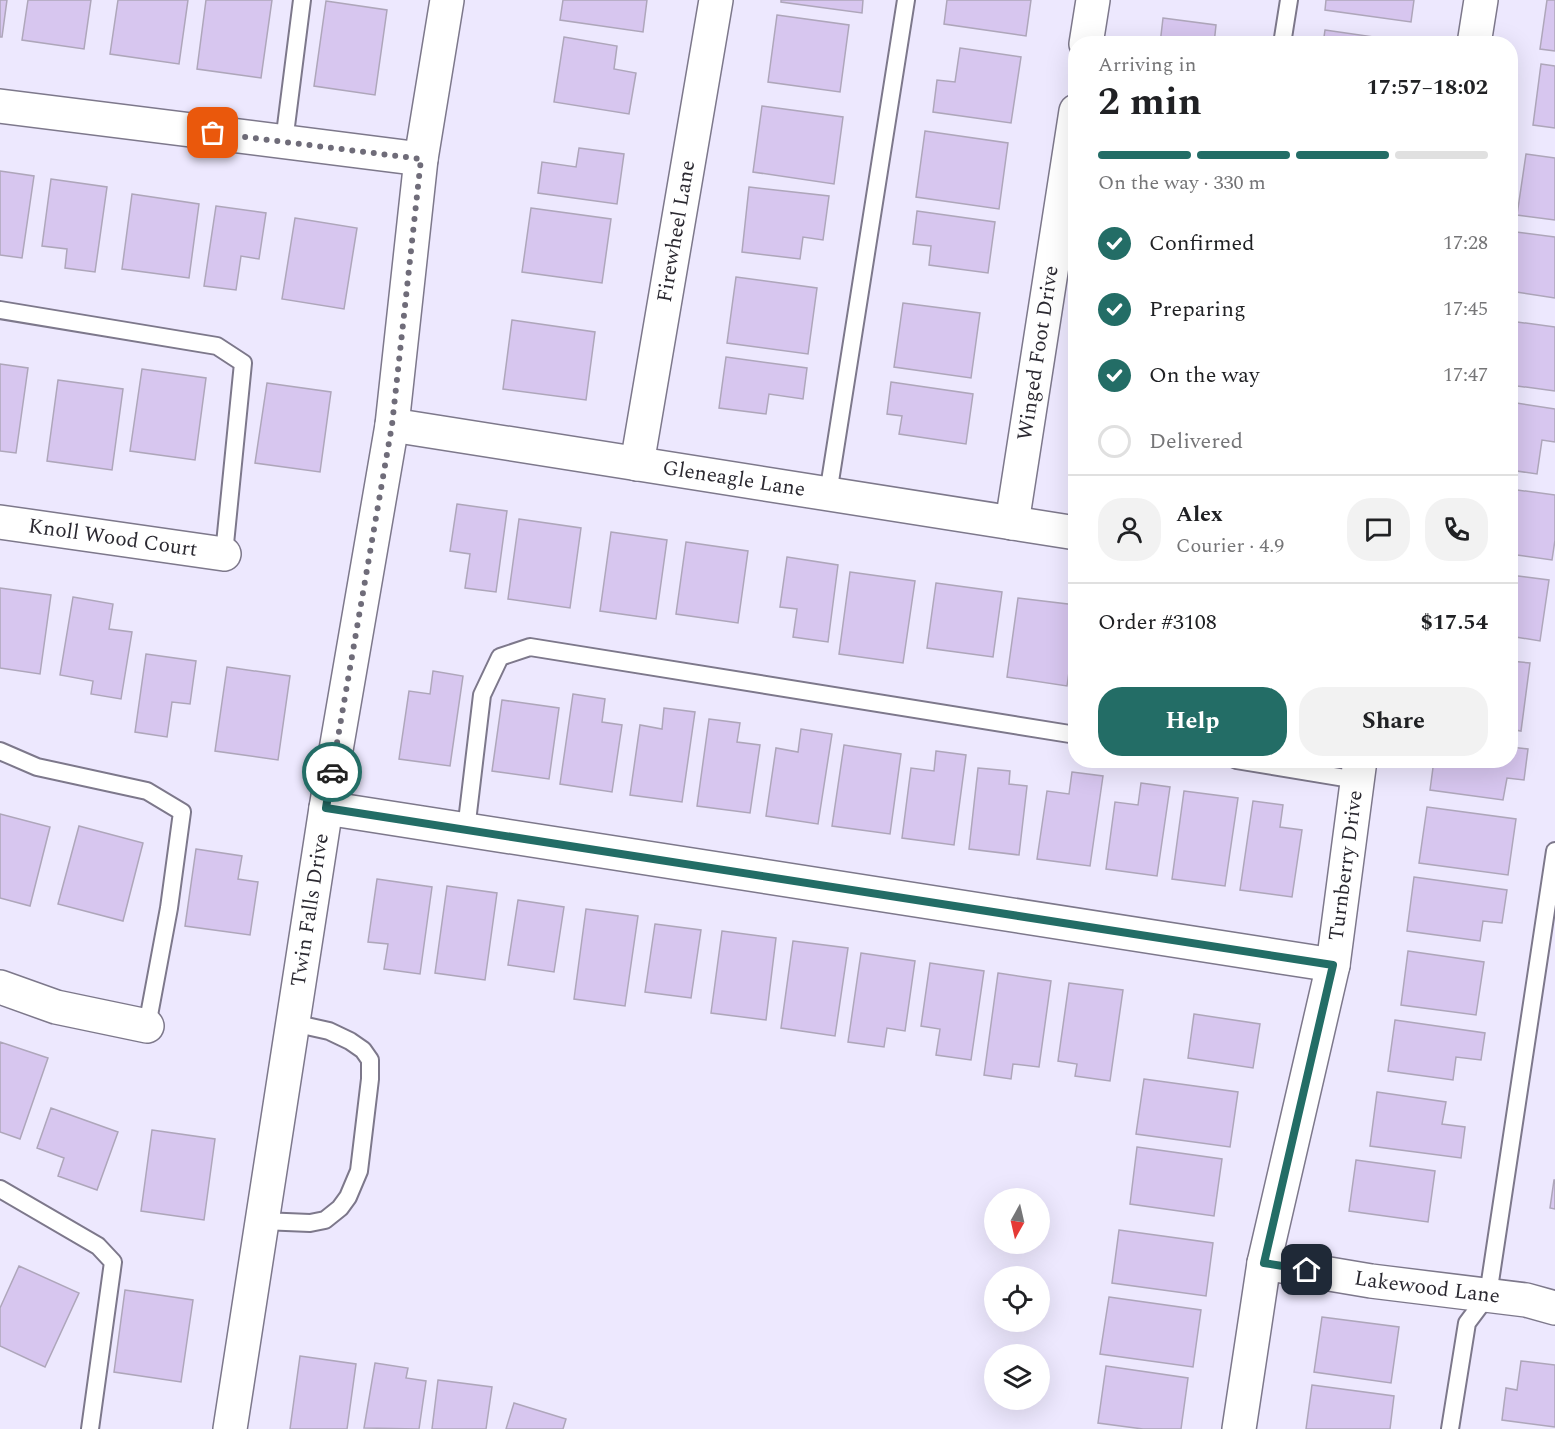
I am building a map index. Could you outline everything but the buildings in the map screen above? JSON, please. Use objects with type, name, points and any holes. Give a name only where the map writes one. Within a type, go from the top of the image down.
[{"type":"street","name":"Twin Falls Drive","points":[[230,1429],[326,808],[392,425],[421,159],[447,0]]},
{"type":"street","name":"Firewheel Lane","points":[[637,464],[716,0]]},
{"type":"street","points":[[1087,36],[1093,0]]},
{"type":"street","points":[[1475,36],[1481,0]]},
{"type":"street","points":[[0,106],[421,159]]},
{"type":"street","name":"Winged Foot Drive","points":[[1012,523],[1068,162]]},
{"type":"street","name":"Gleneagle Lane","points":[[392,425],[1068,532]]},
{"type":"street","name":"Knoll Wood Court","points":[[0,522],[224,554]]},
{"type":"street","name":"Turnberry Drive","points":[[1239,1429],[1264,1263],[1333,965],[1359,770]]},
{"type":"street","points":[[326,808],[1333,965]]},
{"type":"street","points":[[0,987],[56,1006],[147,1026]]},
{"type":"street","name":"Lakewood Lane","points":[[1264,1263],[1371,1281],[1488,1294],[1526,1300],[1555,1308]]},
{"type":"lane","points":[[284,142],[302,0]]},
{"type":"lane","points":[[828,494],[906,0]]},
{"type":"lane","points":[[1283,36],[1288,0]]},
{"type":"lane","points":[[0,310],[217,346],[243,363],[224,554]]},
{"type":"lane","points":[[466,830],[482,695],[500,657],[530,647],[1068,734]]},
{"type":"lane","points":[[0,751],[37,767],[147,791],[182,812],[169,908],[147,1026]]},
{"type":"lane","points":[[1334,768],[1359,770]]},
{"type":"lane","points":[[1450,1429],[1467,1323],[1488,1294],[1555,851]]},
{"type":"lane","points":[[262,1221],[310,1223],[325,1220],[340,1208],[348,1197],[359,1171],[370,1060],[363,1050],[329,1031],[292,1023]]},
{"type":"lane","points":[[0,1190],[98,1246],[113,1262],[90,1429]]},
{"type":"way so far","points":[[213,133],[421,159],[392,425],[332,772]]},
{"type":"route","points":[[332,772],[326,808],[1333,965],[1264,1263],[1307,1270]]}]
